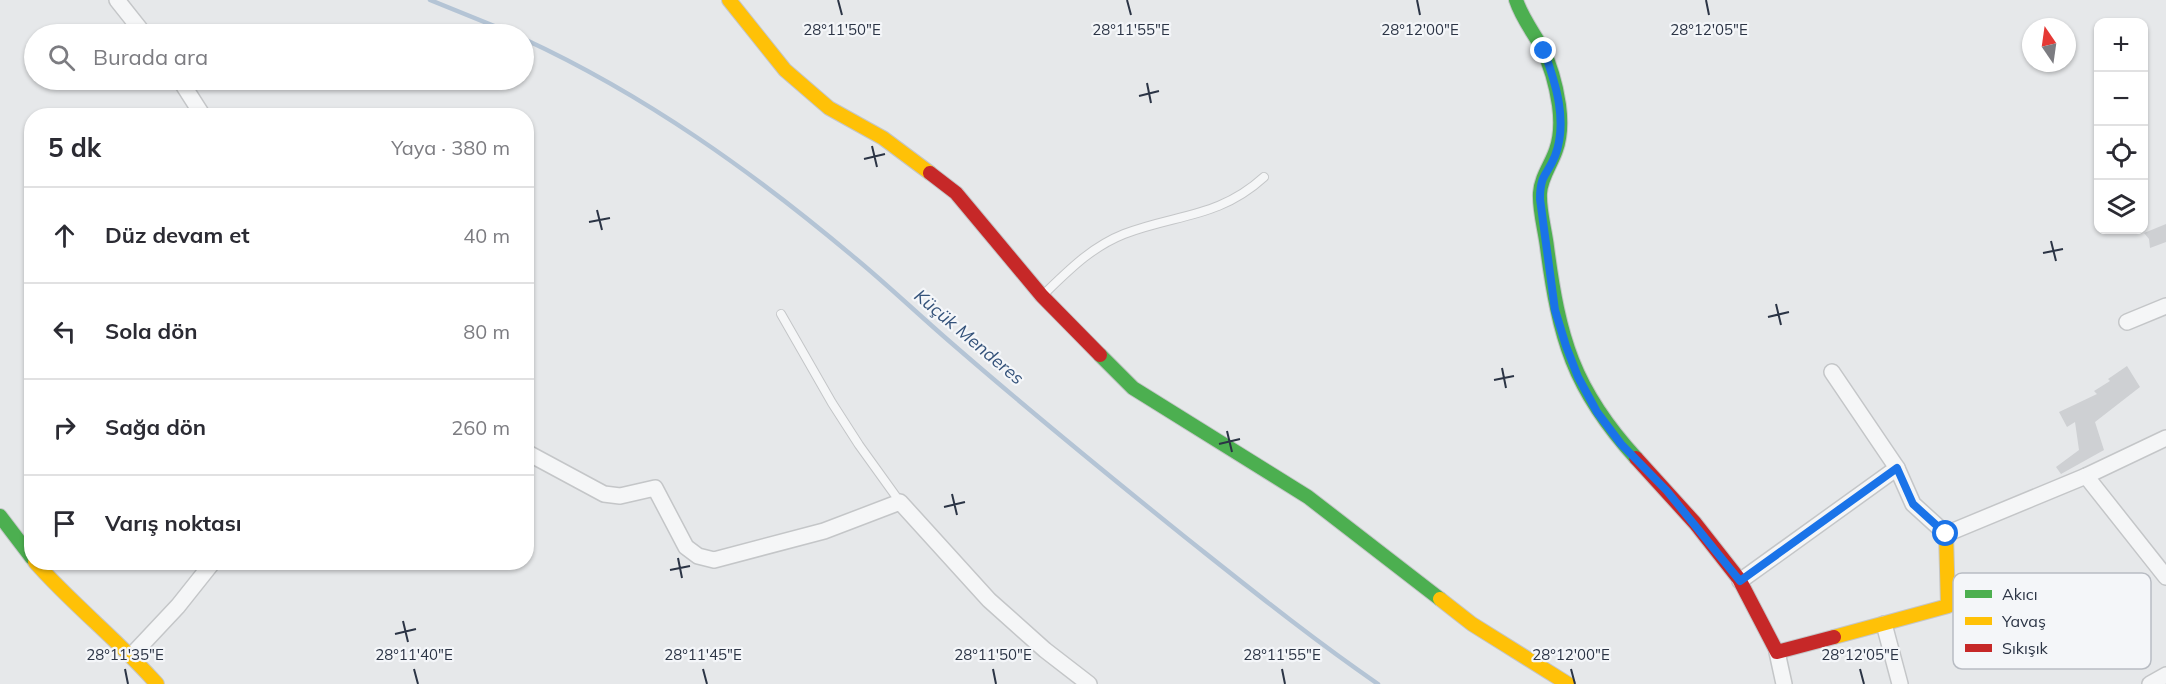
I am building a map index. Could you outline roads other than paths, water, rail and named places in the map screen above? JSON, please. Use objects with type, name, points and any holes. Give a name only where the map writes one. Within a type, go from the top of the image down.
[{"type":"street","points":[[117,0],[136,24]]},
{"type":"street","points":[[729,0],[785,70],[829,108],[883,138],[956,193],[1042,296],[1133,388],[1308,497],[1472,624],[1568,684]]},
{"type":"street","points":[[1516,0],[1520,13],[1544,51],[1554,78],[1558,98],[1559,140],[1554,157],[1543,175],[1540,199],[1555,310],[1578,377],[1603,420],[1621,444],[1667,491],[1740,581],[1777,652],[1784,684]]},
{"type":"street","points":[[186,90],[198,108]]},
{"type":"street","points":[[2127,322],[2166,306]]},
{"type":"street","points":[[1777,652],[1948,606],[1946,534],[1913,504],[1897,468],[1832,372]]},
{"type":"street","points":[[1946,534],[2086,477],[2166,438]]},
{"type":"street","points":[[534,456],[604,494],[620,496],[655,488],[682,541],[692,552],[706,559],[722,559],[793,541],[900,502],[989,600],[1044,650],[1089,684]]},
{"type":"street","points":[[1740,581],[1897,468]]},
{"type":"street","points":[[2086,477],[2166,577]]},
{"type":"street","points":[[0,516],[24,548]]},
{"type":"street","points":[[42,570],[70,601],[132,655],[157,684]]},
{"type":"street","points":[[132,655],[178,606],[207,570]]},
{"type":"street","points":[[1884,624],[1900,684]]},
{"type":"street","points":[[2150,684],[2166,675]]},
{"type":"lane","points":[[1042,296],[1076,264],[1107,242],[1138,229],[1220,207],[1243,194],[1264,177]]},
{"type":"lane","points":[[781,314],[832,403],[900,502]]},
{"type":"waterway","name":"Küçük Menderes","points":[[430,0],[489,24]]},
{"type":"waterway","name":"Küçük Menderes","points":[[534,44],[655,110],[697,137],[777,195],[855,258],[984,371],[1127,490],[1280,612],[1378,684]]}]
